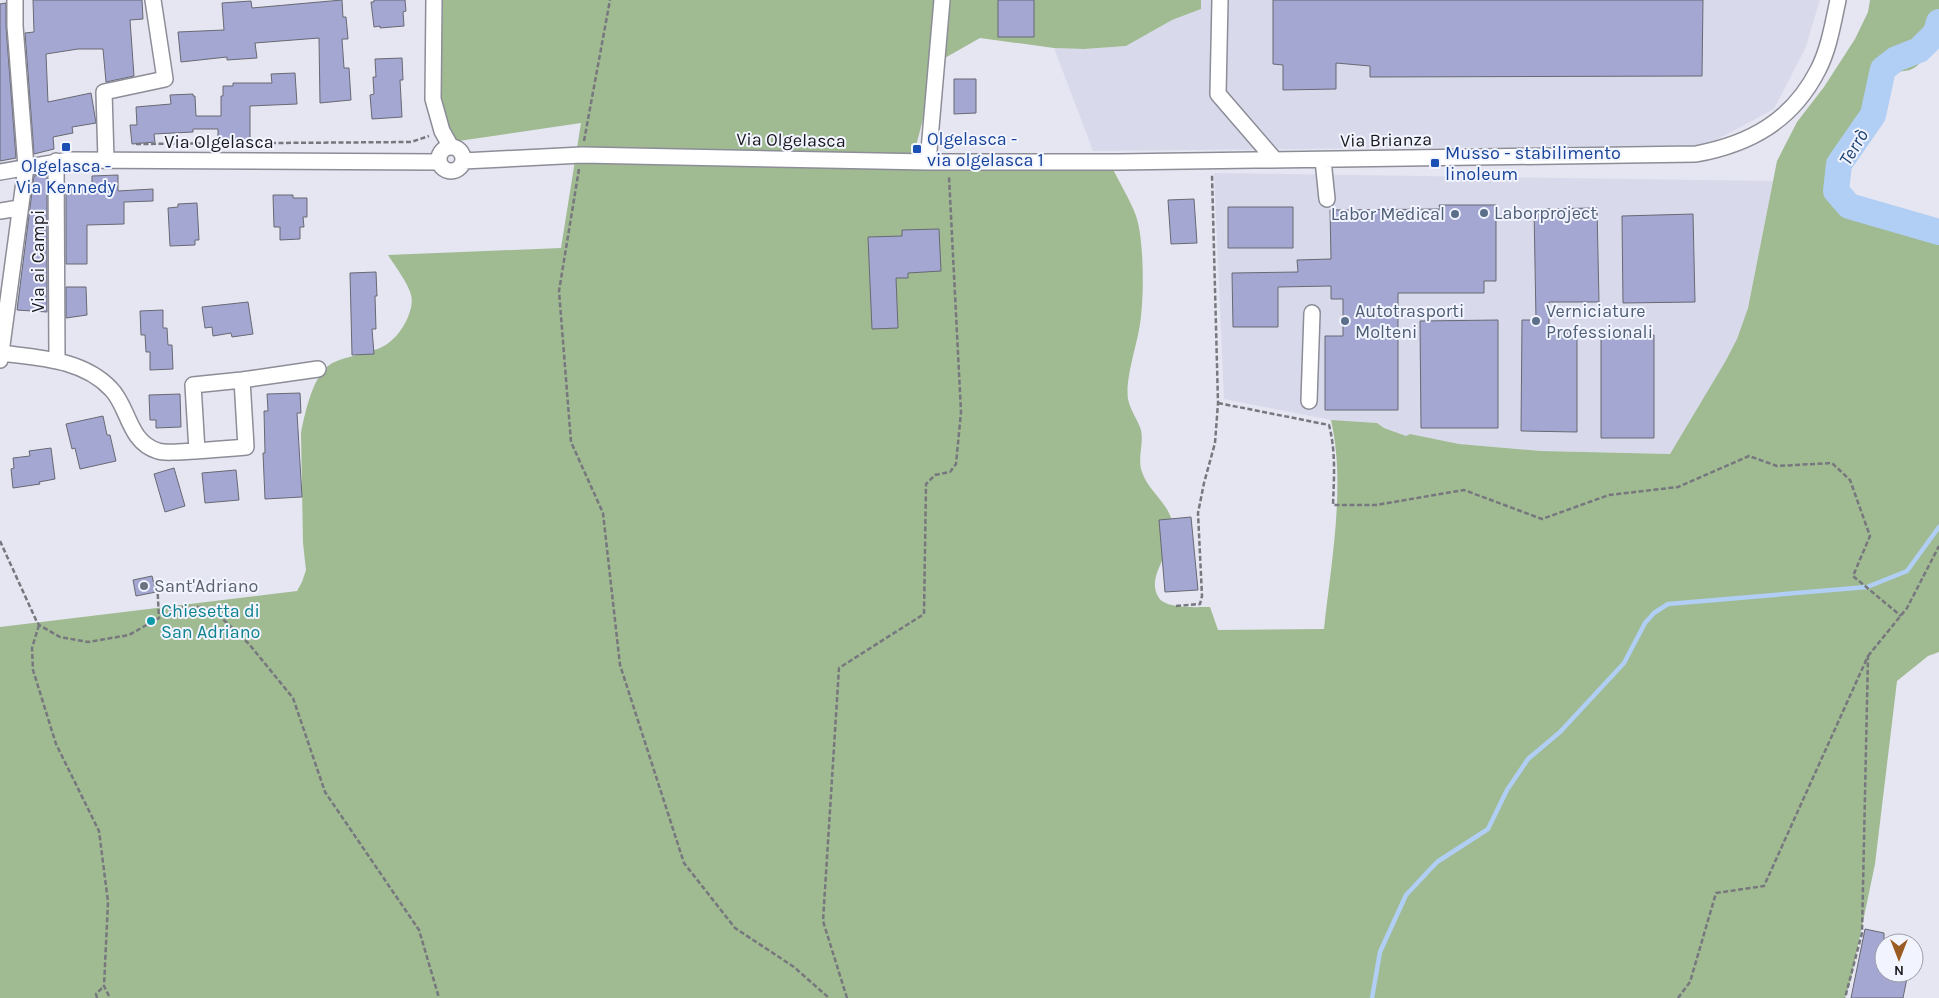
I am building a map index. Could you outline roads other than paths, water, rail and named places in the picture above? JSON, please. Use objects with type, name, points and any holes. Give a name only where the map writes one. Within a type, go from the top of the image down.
[{"type":"street","points":[[15,0],[15,26],[26,167],[0,357],[57,360],[92,373],[112,390],[136,435],[145,446],[159,452],[246,447],[242,380]]},
{"type":"street","points":[[106,160],[104,92],[165,79],[153,0]]},
{"type":"street","points":[[434,0],[433,100],[442,131],[451,147],[458,150],[462,161]]},
{"type":"street","points":[[928,162],[942,0]]},
{"type":"street","points":[[1220,0],[1218,94],[1276,160]]},
{"type":"street","name":"Via Brianza","points":[[1118,162],[1670,155],[1696,154],[1716,150],[1762,131],[1777,122],[1802,96],[1818,70],[1838,0]]},
{"type":"street","points":[[439,162],[439,156],[443,150],[451,147]]},
{"type":"street","name":"Via Olgelasca","points":[[0,172],[56,161],[106,160],[439,162],[442,168],[449,171],[457,170],[462,161],[582,155],[928,162],[1118,162]]},
{"type":"street","points":[[1324,160],[1327,199]]},
{"type":"street","name":"Via ai Campi","points":[[56,161],[57,360]]},
{"type":"street","points":[[0,211],[20,208]]},
{"type":"street","points":[[1309,401],[1312,313]]},
{"type":"street","points":[[197,451],[192,385],[242,380],[318,368]]},
{"type":"waterway","name":"Terrò","points":[[1939,22],[1936,33],[1919,50],[1896,59],[1883,69],[1873,115],[1839,164],[1836,191],[1849,206],[1939,232]]},
{"type":"waterway","points":[[1372,998],[1380,952],[1406,895],[1437,862],[1488,829],[1507,790],[1528,759],[1560,732],[1624,663],[1645,623],[1654,613],[1668,604],[1867,587],[1907,571],[1939,527]]},
{"type":"place","name":"Olgelasca - Via Kennedy","points":[[66,147]]},
{"type":"place","name":"Olgelasca - via olgelasca 1","points":[[917,149]]},
{"type":"place","name":"Musso - stabilimento linoleum","points":[[1435,163]]},
{"type":"place","name":"Laborproject","points":[[1484,213]]},
{"type":"place","name":"Labor Medical","points":[[1455,214]]},
{"type":"place","name":"Autotrasporti Molteni","points":[[1345,321]]},
{"type":"place","name":"Verniciature Professionali","points":[[1536,321]]},
{"type":"place","name":"Sant'Adriano","points":[[144,586]]},
{"type":"place","name":"Chiesetta di San Adriano","points":[[151,621]]}]
